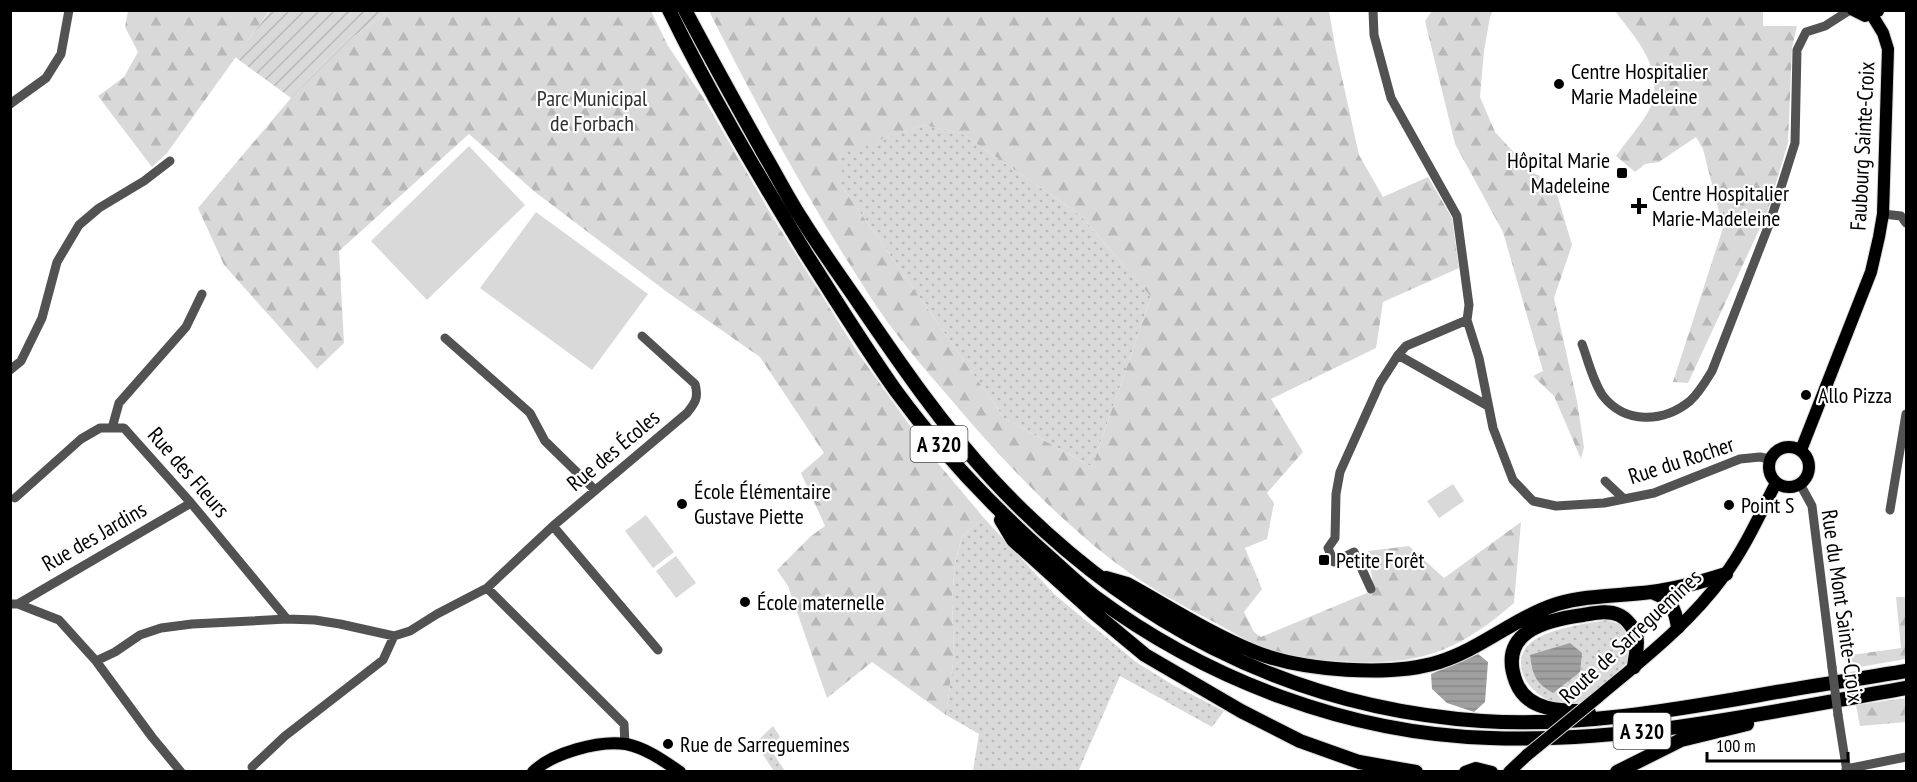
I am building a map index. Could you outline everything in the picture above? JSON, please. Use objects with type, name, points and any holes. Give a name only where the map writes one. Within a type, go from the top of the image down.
[{"type":"highway","name":"A 320","points":[[669,10],[715,100],[857,336],[905,402],[941,448],[988,501],[1092,594],[1156,637],[1246,684],[1296,703],[1359,720],[1422,732],[1489,738],[1566,738],[1701,723],[1906,688]]},
{"type":"highway","name":"A 320","points":[[685,10],[801,219],[933,410],[991,478],[1046,532],[1095,574],[1164,622],[1253,668],[1363,703],[1425,715],[1484,721],[1599,719],[1906,671]]},
{"type":"highway","points":[[988,501],[1013,540],[1145,655],[1241,711],[1300,741],[1363,767],[1416,771]]},
{"type":"highway","points":[[1095,574],[1126,584],[1256,653],[1318,667],[1377,671],[1440,662],[1523,617],[1557,604],[1576,599],[1689,586],[1726,574]]},
{"type":"highway","points":[[1652,592],[1665,597],[1671,604],[1676,613],[1678,627]]},
{"type":"highway","points":[[1599,719],[1587,711],[1555,710],[1530,701],[1520,691],[1513,674],[1513,656],[1518,640],[1530,629],[1554,620],[1605,612],[1620,615],[1630,623],[1636,635],[1637,648],[1634,667]]},
{"type":"highway","points":[[1617,771],[1681,740],[1769,719],[1794,707]]},
{"type":"main road","points":[[1852,10],[1859,15],[1875,13]]},
{"type":"main road","name":"Faubourg Sainte-Croix","points":[[1801,450],[1871,272],[1883,214],[1888,49],[1875,13]]},
{"type":"main road","points":[[1789,446],[1801,450],[1807,457],[1810,467],[1807,477],[1800,484],[1788,488],[1776,483],[1770,476],[1768,467],[1770,459],[1778,450],[1789,446]]},
{"type":"main road","name":"Route de Sarreguemines","points":[[1509,771],[1634,667],[1711,594],[1726,574],[1776,483]]},
{"type":"main road","points":[[533,771],[560,756],[582,748],[626,744],[653,754],[680,771]]},
{"type":"main road","points":[[1465,771],[1476,768],[1492,771]]},
{"type":"street","points":[[10,104],[46,78],[61,54],[69,10]]},
{"type":"street","name":"Rue du Rocher","points":[[1373,10],[1374,35],[1391,98],[1457,216],[1469,305],[1467,320],[1479,358],[1493,428],[1513,480],[1533,501],[1556,506],[1604,503],[1654,493],[1740,459],[1760,457],[1770,459]]},
{"type":"street","points":[[1582,344],[1601,393],[1611,405],[1626,414],[1651,418],[1664,414],[1689,401],[1701,388],[1712,371],[1770,222],[1795,143],[1797,50],[1806,32],[1825,26],[1852,10]]},
{"type":"street","points":[[10,370],[21,361],[42,318],[57,262],[80,225],[99,208],[144,181],[170,161]]},
{"type":"street","points":[[1883,214],[1905,217]]},
{"type":"street","points":[[112,428],[119,403],[186,327],[202,294]]},
{"type":"street","points":[[1371,589],[1354,552],[1334,562],[1328,548],[1335,538],[1336,494],[1340,472],[1380,383],[1398,355],[1406,346],[1467,320]]},
{"type":"street","name":"Rue des Écoles","points":[[394,636],[410,631],[437,614],[488,588],[553,526],[687,413],[696,402],[698,394],[695,384],[642,336]]},
{"type":"street","points":[[445,338],[530,413],[545,441],[595,490]]},
{"type":"street","points":[[1398,355],[1488,406]]},
{"type":"street","points":[[1890,510],[1906,414]]},
{"type":"street","name":"Rue des Fleurs","points":[[15,498],[81,439],[100,428],[124,428],[191,503],[287,619]]},
{"type":"street","points":[[1604,503],[1605,481],[1624,499]]},
{"type":"street","name":"Rue du Mont Sainte-Croix","points":[[1800,484],[1812,506],[1847,770]]},
{"type":"street","name":"Rue des Jardins","points":[[14,604],[191,503]]},
{"type":"street","points":[[553,526],[658,651]]},
{"type":"street","points":[[488,588],[624,724],[626,744]]},
{"type":"street","points":[[14,604],[59,620],[96,661],[152,737],[181,771]]},
{"type":"street","points":[[96,661],[115,652],[140,635],[161,628],[287,619],[340,624],[394,636],[383,660],[285,736],[252,767]]},
{"type":"street","points":[[1847,770],[1906,758]]},
{"type":"green space","points":[[128,11],[269,11],[167,153],[152,167],[98,96],[124,77],[138,52],[125,27]]},
{"type":"green space","points":[[270,11],[389,11],[354,36],[291,98],[235,57]]},
{"type":"green space","name":"Parc Municipal de Forbach","points":[[389,11],[651,11],[668,46],[704,99],[775,221],[858,353],[931,455],[984,518],[962,536],[955,564],[952,600],[954,655],[946,715],[872,662],[827,698],[788,586],[777,570],[811,536],[825,526],[801,473],[824,453],[760,357],[667,292],[535,192],[469,134],[339,251],[344,343],[317,369],[224,265],[198,208],[296,92],[354,36]]},
{"type":"green space","points":[[709,11],[1329,11],[1359,155],[1383,197],[1428,177],[1452,218],[1459,268],[1383,302],[1376,348],[1271,399],[1303,452],[1267,493],[1274,503],[1267,539],[1245,548],[1262,589],[1244,612],[1254,632],[1261,637],[1374,590],[1368,551],[1409,546],[1444,578],[1521,522],[1514,603],[1473,634],[1433,653],[1389,662],[1320,660],[1286,655],[1256,644],[1175,601],[1124,569],[1089,542],[1026,482],[967,418],[893,330],[810,198]],"holes":[[[923,125],[961,133],[1080,215],[1151,297],[1092,467],[1004,418],[841,185],[841,153]]]},
{"type":"green space","points":[[1432,11],[1493,11],[1484,51],[1480,97],[1495,132],[1532,172],[1554,184],[1572,245],[1554,298],[1577,401],[1584,447],[1581,459],[1554,396],[1533,376],[1543,371],[1503,232],[1455,144],[1425,21]]},
{"type":"green space","points":[[1615,11],[1763,11],[1763,26],[1797,26],[1792,48],[1788,143],[1767,213],[1688,383],[1673,382],[1723,228],[1703,149],[1696,137],[1659,162],[1645,164],[1635,172],[1616,156],[1651,106],[1654,79],[1646,54]]},
{"type":"green space","points":[[923,125],[961,133],[1080,215],[1151,297],[1092,467],[1004,418],[841,185],[841,152]]},
{"type":"green space","points":[[469,146],[525,205],[427,300],[371,241]]},
{"type":"green space","points":[[536,212],[648,294],[592,370],[480,288]]},
{"type":"green space","points":[[1453,484],[1464,501],[1439,518],[1427,501]]},
{"type":"green space","points":[[646,515],[674,552],[653,568],[625,531]]},
{"type":"green space","points":[[984,518],[1054,594],[1136,662],[1173,685],[1224,711],[1212,727],[1120,676],[1078,772],[973,771],[979,734],[946,715],[954,655],[952,600],[955,564],[962,536]]},
{"type":"green space","points":[[676,556],[696,583],[676,598],[656,571]]},
{"type":"green space","points":[[1896,597],[1906,597],[1906,659],[1848,669],[1844,656],[1901,648]]},
{"type":"green space","points":[[1606,620],[1619,624],[1628,634],[1633,643],[1630,660],[1585,702],[1555,705],[1532,688],[1524,677],[1521,663],[1523,652],[1530,643],[1554,631]]},
{"type":"green space","points":[[1906,698],[1906,722],[1860,726],[1856,705]]},
{"type":"green space","points":[[773,726],[780,737],[769,747],[785,771],[774,771],[755,743]]},
{"type":"shaded area","points":[[1570,643],[1582,653],[1580,672],[1553,693],[1536,678],[1530,655]]},
{"type":"shaded area","points":[[1478,654],[1488,662],[1485,702],[1474,712],[1447,703],[1432,689],[1431,674]]},
{"type":"place","name":"Centre Hospitalier Marie Madeleine","points":[[1559,84]]},
{"type":"place","name":"Hôpital Marie Madeleine","points":[[1622,173]]},
{"type":"place","name":"Centre Hospitalier Marie-Madeleine","points":[[1639,206]]},
{"type":"place","name":"Allo Pizza","points":[[1806,395]]},
{"type":"place","name":"École Élémentaire Gustave Piette","points":[[682,504]]},
{"type":"place","name":"Point S","points":[[1729,505]]},
{"type":"place","name":"Petite Forêt","points":[[1324,560]]},
{"type":"place","name":"École maternelle","points":[[745,602]]},
{"type":"place","name":"Rue de Sarreguemines","points":[[668,744]]}]
